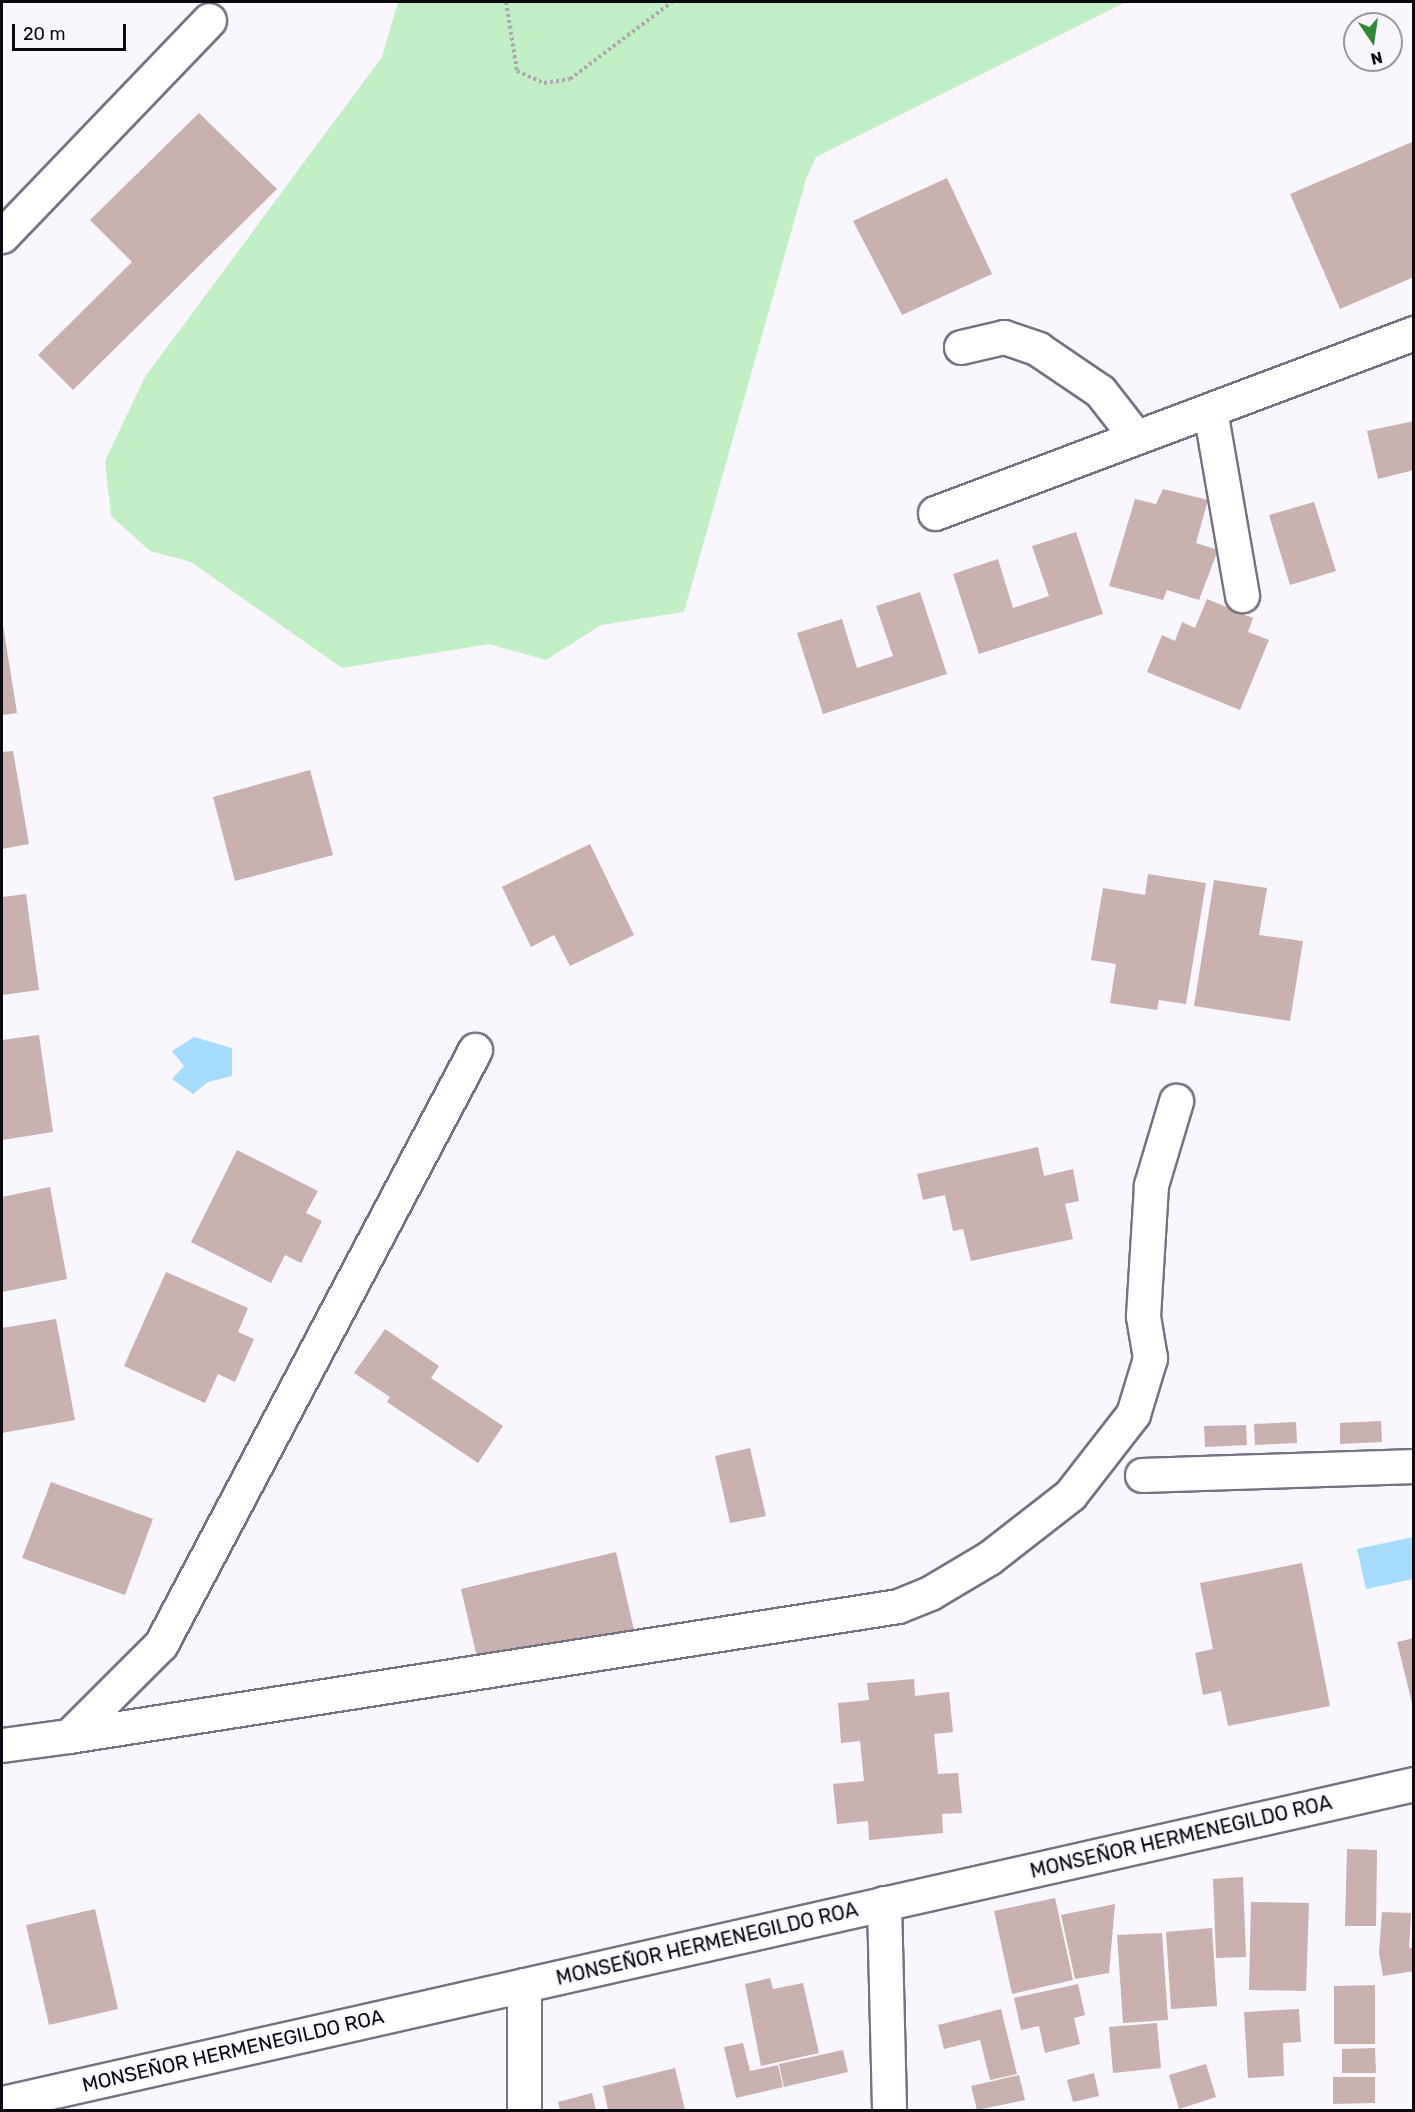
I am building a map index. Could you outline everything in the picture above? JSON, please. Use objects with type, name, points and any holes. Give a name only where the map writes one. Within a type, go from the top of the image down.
[{"type":"street","points":[[2,236],[209,20]]},
{"type":"street","points":[[935,513],[1413,333]]},
{"type":"street","points":[[961,347],[1004,337],[1038,349],[1100,391],[1136,437]]},
{"type":"street","points":[[1210,410],[1242,595]]},
{"type":"street","points":[[69,1736],[161,1644],[476,1050]]},
{"type":"street","points":[[2,1745],[898,1606],[930,1593],[988,1558],[1070,1495],[1133,1414],[1150,1358],[1143,1317],[1150,1185],[1176,1101]]},
{"type":"street","points":[[1142,1475],[1413,1466]]},
{"type":"street","name":"MONSEÑOR HERMENEGILDO ROA","points":[[2,2103],[1413,1785]]},
{"type":"street","points":[[884,1903],[889,2110]]},
{"type":"street","points":[[524,1985],[524,2110]]},
{"type":"path","points":[[506,2],[518,71],[544,83],[570,79],[672,2]]},
{"type":"green space","points":[[398,2],[1126,2],[816,157],[806,179],[684,612],[601,625],[546,660],[489,644],[342,668],[191,562],[150,551],[111,516],[105,461],[145,377],[382,57]]},
{"type":"water","points":[[194,1037],[232,1048],[232,1076],[208,1082],[193,1094],[172,1079],[184,1066],[172,1051]]},
{"type":"water","points":[[1413,1537],[1413,1579],[1366,1589],[1357,1549]]},
{"type":"building","points":[[199,113],[277,189],[73,390],[38,355],[132,262],[90,220]]},
{"type":"building","points":[[1412,142],[1414,277],[1340,309],[1290,194]]},
{"type":"building","points":[[947,178],[992,274],[902,315],[853,221]]},
{"type":"building","points":[[1414,421],[1414,470],[1378,479],[1367,431]]},
{"type":"building","points":[[1163,489],[1208,500],[1196,543],[1218,550],[1199,600],[1167,590],[1163,600],[1109,586],[1135,499],[1156,504]]},
{"type":"building","points":[[1314,502],[1336,571],[1290,585],[1269,515]]},
{"type":"building","points":[[1076,532],[1103,614],[979,654],[953,574],[998,559],[1013,608],[1049,596],[1032,546]]},
{"type":"building","points":[[920,592],[947,674],[823,714],[797,633],[842,619],[857,668],[893,656],[876,606]]},
{"type":"building","points":[[1207,599],[1253,618],[1248,632],[1269,640],[1240,710],[1147,672],[1162,635],[1175,641],[1182,622],[1195,628]]},
{"type":"building","points":[[2,619],[17,713],[2,715]]},
{"type":"building","points":[[13,751],[29,844],[2,849],[2,752]]},
{"type":"building","points":[[310,770],[333,855],[235,881],[213,797]]},
{"type":"building","points":[[590,844],[634,935],[570,966],[554,935],[531,947],[502,887]]},
{"type":"building","points":[[1148,874],[1206,883],[1186,1004],[1159,1000],[1157,1010],[1110,1003],[1116,964],[1091,960],[1103,888],[1145,895]]},
{"type":"building","points":[[1214,880],[1267,888],[1259,935],[1303,941],[1290,1021],[1194,1006]]},
{"type":"building","points":[[26,894],[39,990],[2,995],[2,897]]},
{"type":"building","points":[[39,1035],[53,1132],[2,1140],[2,1040]]},
{"type":"building","points":[[1038,1147],[1044,1176],[1073,1169],[1079,1201],[1065,1204],[1073,1239],[971,1261],[963,1229],[953,1231],[945,1195],[923,1200],[917,1174]]},
{"type":"building","points":[[237,1150],[318,1191],[306,1213],[322,1221],[301,1263],[285,1255],[271,1283],[191,1242]]},
{"type":"building","points":[[50,1187],[67,1279],[2,1292],[2,1197]]},
{"type":"building","points":[[166,1272],[248,1308],[238,1332],[254,1339],[235,1382],[218,1374],[205,1403],[124,1366]]},
{"type":"building","points":[[56,1319],[75,1420],[2,1433],[2,1328]]},
{"type":"building","points":[[385,1329],[439,1366],[431,1378],[503,1426],[478,1463],[387,1402],[390,1397],[354,1373]]},
{"type":"building","points":[[1381,1421],[1382,1442],[1340,1444],[1340,1423]]},
{"type":"building","points":[[1296,1422],[1297,1443],[1255,1445],[1254,1424]]},
{"type":"building","points":[[1246,1425],[1247,1445],[1205,1447],[1204,1426]]},
{"type":"building","points":[[750,1448],[766,1516],[730,1523],[715,1456]]},
{"type":"building","points":[[51,1482],[153,1519],[125,1595],[22,1558]]},
{"type":"building","points":[[616,1552],[634,1630],[479,1666],[461,1589]]},
{"type":"building","points":[[1302,1563],[1330,1706],[1228,1726],[1221,1691],[1203,1695],[1195,1653],[1213,1649],[1200,1583]]},
{"type":"building","points":[[1414,1638],[1414,1707],[1413,1707],[1397,1642]]},
{"type":"building","points":[[914,1679],[915,1696],[949,1692],[953,1732],[934,1734],[938,1774],[958,1773],[962,1813],[942,1814],[943,1833],[869,1840],[868,1821],[837,1824],[833,1784],[864,1781],[860,1741],[841,1743],[838,1703],[869,1700],[867,1683]]},
{"type":"building","points":[[1347,1849],[1377,1850],[1376,1926],[1345,1926]]},
{"type":"building","points":[[1243,1877],[1246,1957],[1216,1958],[1213,1879]]},
{"type":"building","points":[[1055,1898],[1073,1980],[1012,1994],[994,1911]]},
{"type":"building","points":[[1251,1902],[1309,1903],[1306,1991],[1249,1990]]},
{"type":"building","points":[[1115,1904],[1109,1973],[1075,1979],[1061,1915]]},
{"type":"building","points":[[95,1909],[118,2009],[49,2025],[26,1925]]},
{"type":"building","points":[[1382,1912],[1411,1913],[1409,1948],[1414,1947],[1414,1971],[1383,1976],[1379,1953]]},
{"type":"building","points":[[1212,1928],[1217,2006],[1171,2009],[1166,1932]]},
{"type":"building","points":[[1162,1933],[1168,2020],[1123,2023],[1117,1935]]},
{"type":"building","points":[[770,1978],[773,1989],[803,1983],[819,2053],[761,2066],[745,1984]]},
{"type":"building","points":[[1078,1984],[1085,2015],[1074,2018],[1080,2044],[1045,2053],[1039,2026],[1021,2030],[1014,1998]]},
{"type":"building","points":[[1375,1985],[1375,2044],[1334,2044],[1334,1986]]},
{"type":"building","points":[[1001,2009],[1017,2074],[990,2080],[980,2040],[944,2049],[938,2025]]},
{"type":"building","points":[[1299,2009],[1301,2042],[1283,2043],[1284,2076],[1248,2078],[1244,2012]]},
{"type":"building","points":[[1157,2023],[1161,2068],[1113,2073],[1109,2027]]},
{"type":"building","points":[[743,2043],[750,2071],[778,2065],[783,2087],[736,2098],[724,2047]]},
{"type":"building","points":[[1375,2048],[1376,2073],[1342,2073],[1342,2049]]},
{"type":"building","points":[[843,2050],[848,2072],[784,2087],[779,2064]]},
{"type":"building","points":[[1206,2064],[1216,2097],[1179,2109],[1169,2075]]},
{"type":"building","points":[[675,2068],[685,2110],[608,2110],[603,2086]]},
{"type":"building","points":[[1094,2073],[1099,2096],[1073,2102],[1067,2080]]},
{"type":"building","points":[[1019,2075],[1025,2100],[977,2110],[971,2086]]},
{"type":"building","points":[[1333,2077],[1375,2077],[1375,2103],[1333,2104]]},
{"type":"building","points":[[592,2093],[596,2110],[560,2110],[558,2102]]}]
